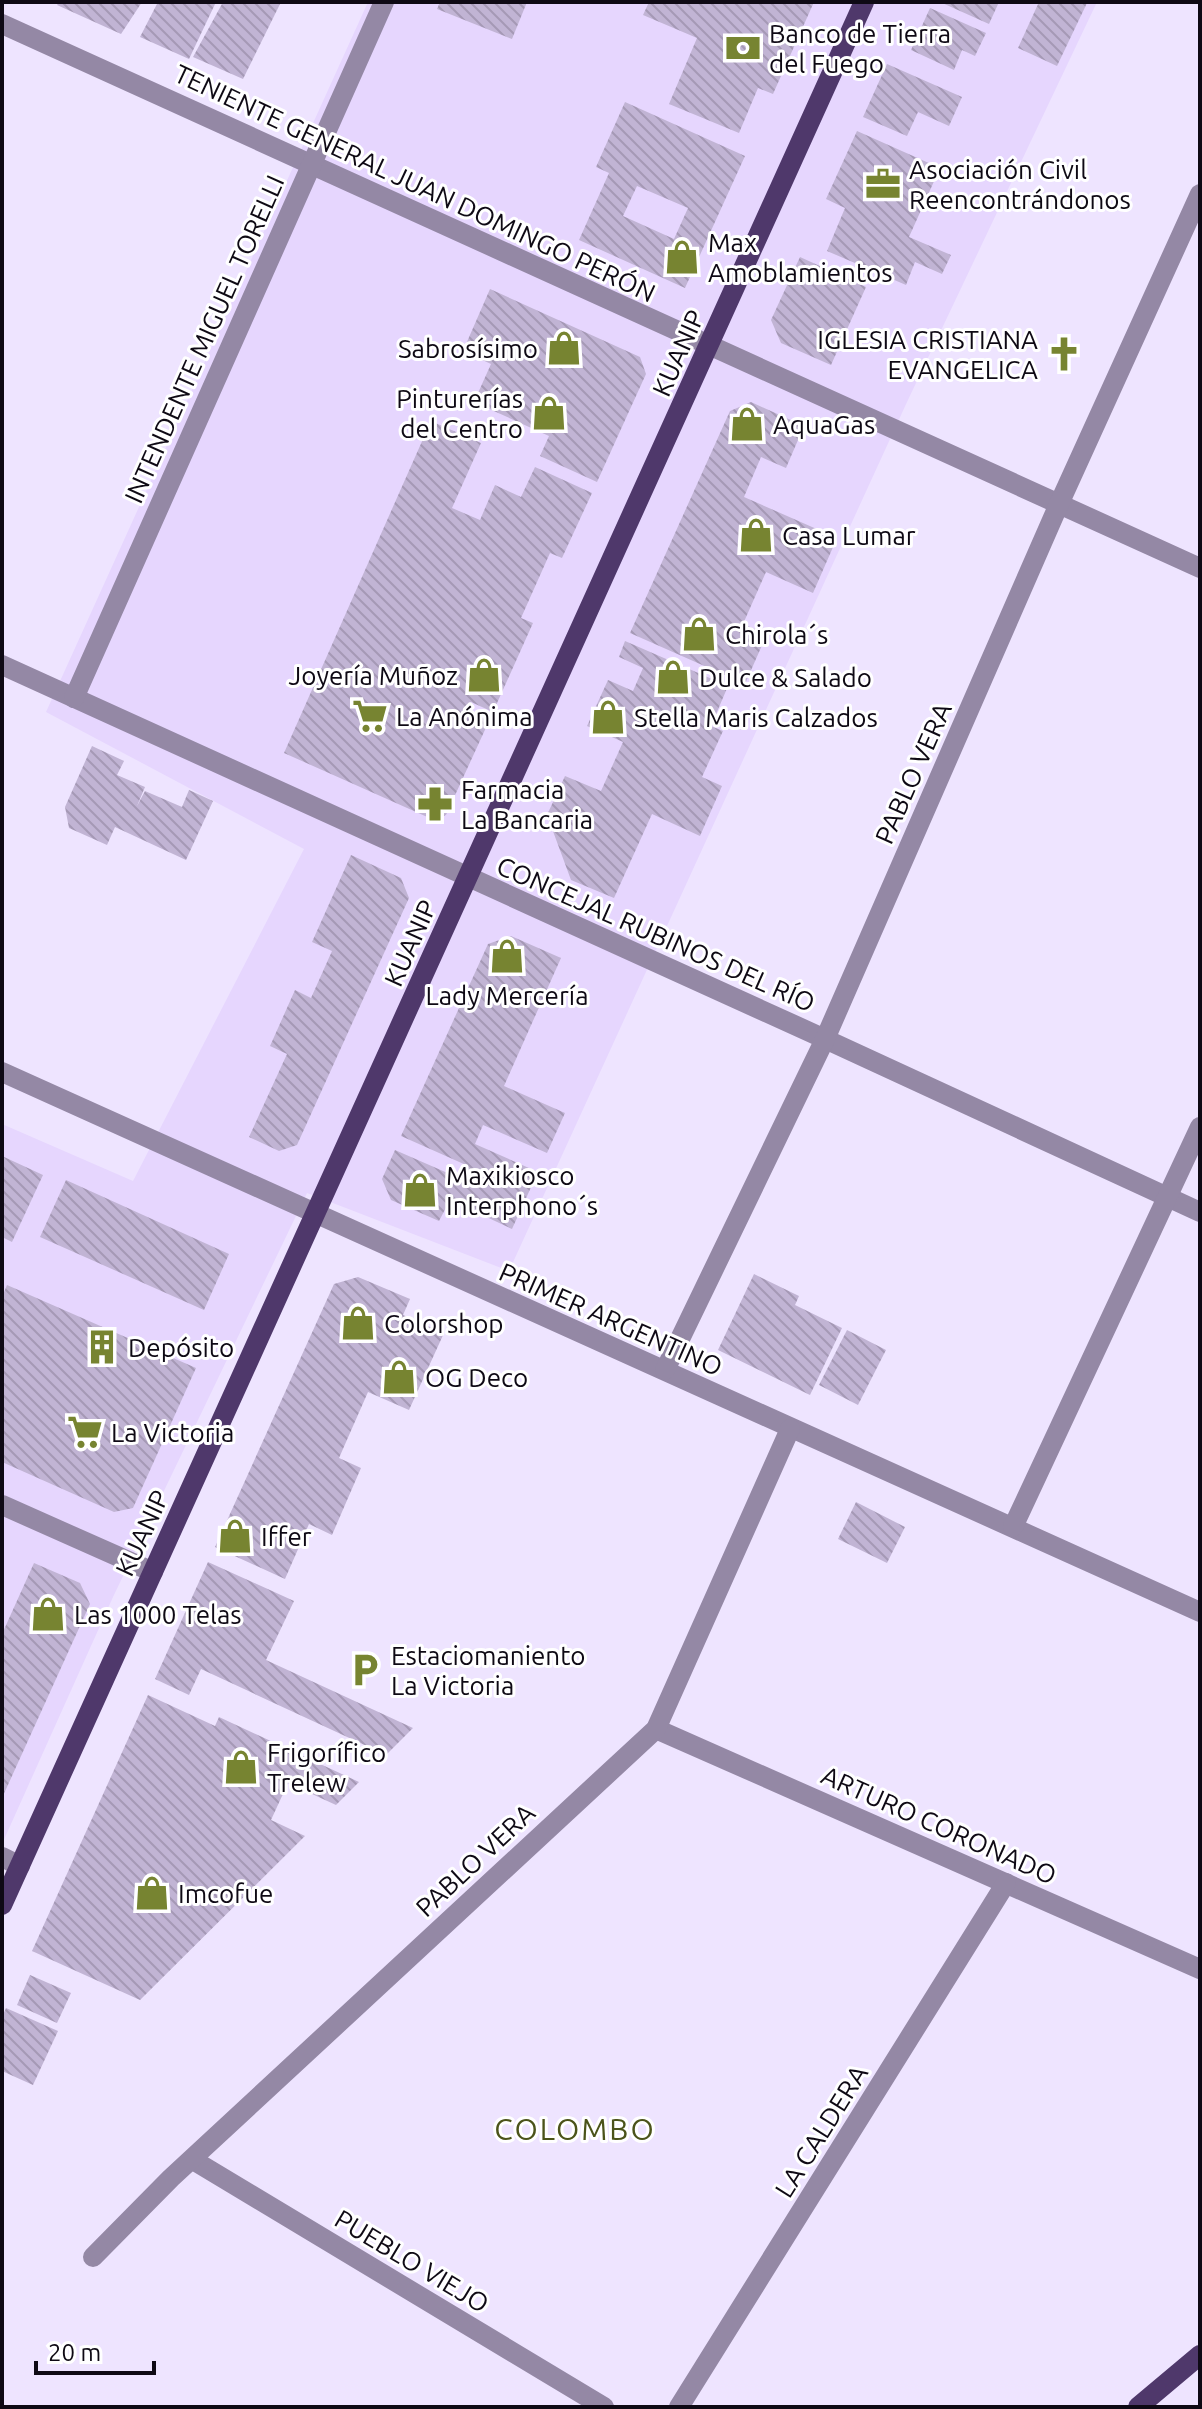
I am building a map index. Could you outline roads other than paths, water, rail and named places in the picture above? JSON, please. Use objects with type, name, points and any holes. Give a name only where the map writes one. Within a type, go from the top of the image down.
[{"type":"main road","name":"KUANIP","points":[[2,1905],[11,1862],[153,1572],[864,2]]},
{"type":"main road","points":[[1138,2407],[1200,2355]]},
{"type":"street","name":"INTENDENTE MIGUEL TORELLI","points":[[74,698],[384,2]]},
{"type":"street","name":"TENIENTE GENERAL JUAN DOMINGO PERÓN","points":[[2,24],[1200,568]]},
{"type":"street","name":"PABLO VERA","points":[[665,1370],[825,1039],[1059,504],[1200,194]]},
{"type":"street","name":"CONCEJAL RUBINOS DEL RÍO","points":[[2,665],[1200,1212]]},
{"type":"street","name":"PRIMER ARGENTINO","points":[[2,1072],[1200,1612]]},
{"type":"street","points":[[1013,1527],[1200,1127]]},
{"type":"street","name":"PABLO VERA","points":[[93,2257],[171,2178],[656,1729],[790,1429]]},
{"type":"street","points":[[2,1505],[153,1572]]},
{"type":"street","name":"ARTURO CORONADO","points":[[656,1729],[1200,1969]]},
{"type":"street","name":"LA CALDERA","points":[[679,2407],[1006,1883]]},
{"type":"street","name":"PUEBLO VIEJO","points":[[193,2160],[604,2407]]},
{"type":"place","name":"Banco de Tierra del Fuego","points":[[743,48]]},
{"type":"place","name":"Asociación Civil Reencontrándonos","points":[[883,184]]},
{"type":"place","name":"Max Amoblamientos","points":[[682,257]]},
{"type":"place","name":"Sabrosísimo","points":[[564,348]]},
{"type":"place","name":"IGLESIA CRISTIANA EVANGELICA","points":[[1064,354]]},
{"type":"place","name":"Pinturerías del Centro","points":[[549,413]]},
{"type":"place","name":"AquaGas","points":[[747,424]]},
{"type":"place","name":"Casa Lumar","points":[[756,535]]},
{"type":"place","name":"Chirola´s","points":[[699,634]]},
{"type":"place","name":"Joyería Muñoz","points":[[484,675]]},
{"type":"place","name":"Dulce & Salado","points":[[673,677]]},
{"type":"place","name":"La Anónima","points":[[370,716]]},
{"type":"place","name":"Stella Maris Calzados","points":[[608,717]]},
{"type":"place","name":"Farmacia La Bancaria","points":[[435,804]]},
{"type":"place","name":"Lady Mercería","points":[[507,956]]},
{"type":"place","name":"Maxikiosco Interphono´s","points":[[420,1190]]},
{"type":"place","name":"Colorshop","points":[[358,1323]]},
{"type":"place","name":"Depósito","points":[[102,1347]]},
{"type":"place","name":"OG Deco","points":[[399,1377]]},
{"type":"place","name":"La Victoria","points":[[85,1432]]},
{"type":"place","name":"Iffer","points":[[235,1536]]},
{"type":"place","name":"Las 1000 Telas","points":[[48,1614]]},
{"type":"place","name":"Estaciomaniento La Victoria","points":[[365,1670]]},
{"type":"place","name":"Frigorífico Trelew","points":[[241,1767]]},
{"type":"place","name":"Imcofue","points":[[152,1893]]},
{"type":"district","name":"COLOMBO","points":[[575,2129]]}]
